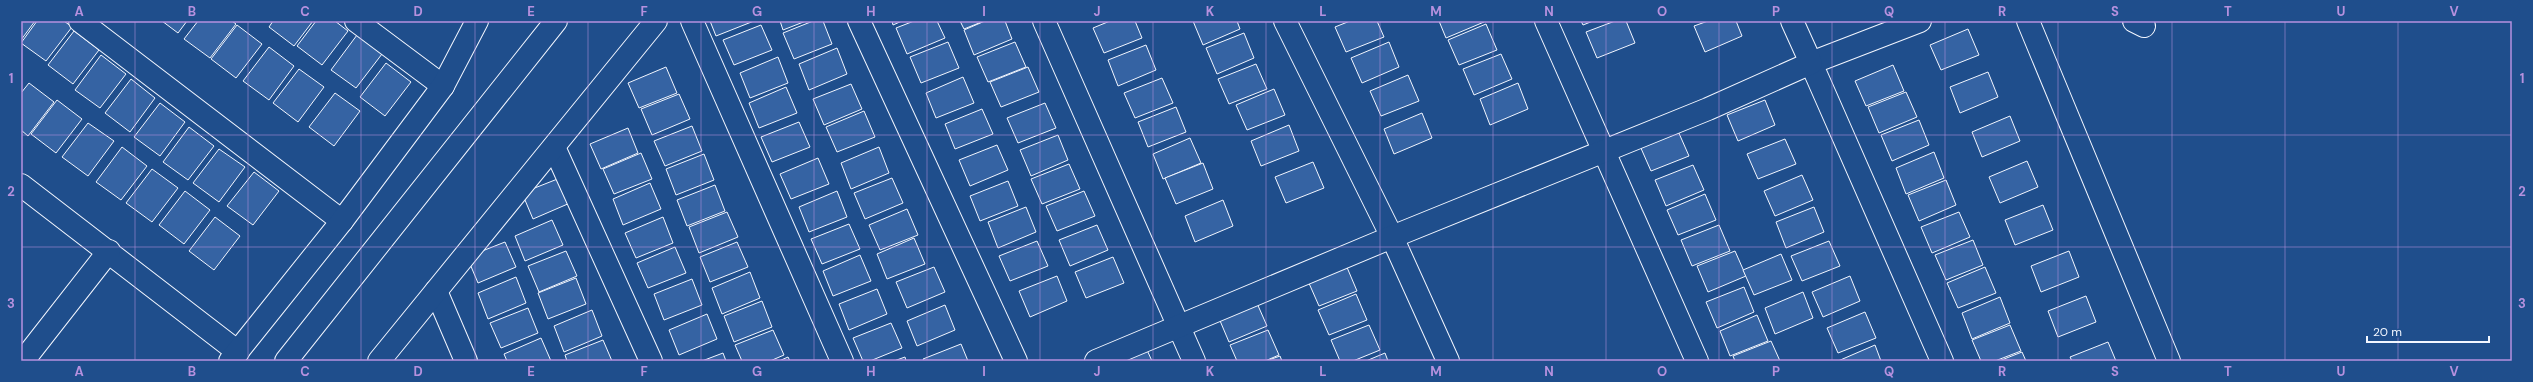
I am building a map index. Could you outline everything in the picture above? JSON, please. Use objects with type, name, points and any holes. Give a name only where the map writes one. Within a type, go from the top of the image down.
[{"type":"street","points":[[80,21],[342,221]]},
{"type":"street","points":[[356,21],[443,86]]},
{"type":"street","points":[[21,185],[109,251],[234,356],[342,221],[443,86],[477,21]]},
{"type":"street","points":[[286,361],[556,21]]},
{"type":"street","points":[[379,361],[656,21]]},
{"type":"street","points":[[692,21],[842,361]]},
{"type":"street","points":[[859,21],[1016,361]]},
{"type":"street","points":[[1044,21],[1194,361]]},
{"type":"street","points":[[1285,21],[1392,237],[1448,361]]},
{"type":"street","points":[[1546,21],[1605,150],[1697,361]]},
{"type":"street","points":[[1792,21],[1942,361]]},
{"type":"street","points":[[1096,361],[1392,237],[1708,109],[1811,63],[1920,21]]},
{"type":"street","points":[[2028,21],[2169,361]]},
{"type":"street","points":[[554,147],[651,361]]},
{"type":"street","points":[[23,361],[109,251]]},
{"type":"street","points":[[436,291],[466,361]]},
{"type":"building","points":[[21,21],[35,21],[21,40]]},
{"type":"building","points":[[37,21],[64,21],[72,27],[46,61],[21,43]]},
{"type":"building","points":[[162,21],[187,21],[178,33]]},
{"type":"building","points":[[198,21],[232,21],[236,24],[210,58],[184,39]]},
{"type":"building","points":[[273,21],[313,21],[294,46],[269,27]]},
{"type":"building","points":[[316,21],[335,21],[348,31],[322,65],[297,46]]},
{"type":"building","points":[[710,21],[754,21],[716,36]]},
{"type":"building","points":[[780,21],[806,21],[783,30]]},
{"type":"building","points":[[813,21],[823,21],[832,44],[794,59],[783,33]]},
{"type":"building","points":[[892,21],[902,21],[893,25]]},
{"type":"building","points":[[914,21],[937,21],[945,38],[907,54],[896,28]]},
{"type":"building","points":[[960,21],[984,21],[964,29]]},
{"type":"building","points":[[985,21],[1005,21],[1012,39],[974,55],[964,30]]},
{"type":"building","points":[[1110,21],[1135,21],[1142,38],[1104,53],[1093,28]]},
{"type":"building","points":[[1193,21],[1237,21],[1240,29],[1203,45]]},
{"type":"building","points":[[1350,21],[1377,21],[1384,37],[1346,52],[1335,27]]},
{"type":"building","points":[[1439,21],[1483,21],[1484,22],[1446,38]]},
{"type":"building","points":[[1581,21],[1593,21],[1583,25]]},
{"type":"building","points":[[1615,21],[1626,21],[1635,43],[1597,58],[1586,32]]},
{"type":"building","points":[[1708,21],[1736,21],[1742,36],[1705,52],[1694,26]]},
{"type":"building","points":[[1486,24],[1497,50],[1459,65],[1448,40]]},
{"type":"building","points":[[237,25],[262,44],[236,78],[211,59]]},
{"type":"building","points":[[761,25],[772,50],[734,65],[723,40]]},
{"type":"building","points":[[1968,29],[1979,55],[1941,70],[1930,45]]},
{"type":"building","points":[[74,31],[99,50],[73,84],[48,65]]},
{"type":"building","points":[[1244,33],[1254,58],[1217,74],[1206,48]]},
{"type":"building","points":[[357,35],[382,54],[356,88],[331,70]]},
{"type":"building","points":[[948,42],[959,68],[921,83],[910,57]]},
{"type":"building","points":[[1015,42],[1026,67],[988,82],[977,57]]},
{"type":"building","points":[[1389,42],[1399,67],[1362,83],[1351,58]]},
{"type":"building","points":[[1146,45],[1156,70],[1118,86],[1108,60]]},
{"type":"building","points":[[269,47],[294,66],[269,100],[243,81]]},
{"type":"building","points":[[837,48],[847,74],[809,90],[799,64]]},
{"type":"building","points":[[1501,54],[1512,79],[1474,95],[1463,69]]},
{"type":"building","points":[[101,55],[126,74],[100,108],[75,90]]},
{"type":"building","points":[[778,57],[788,83],[750,98],[740,73]]},
{"type":"building","points":[[386,63],[411,82],[385,116],[360,97]]},
{"type":"building","points":[[1256,64],[1267,89],[1229,104],[1218,79]]},
{"type":"building","points":[[1893,65],[1904,91],[1866,106],[1855,81]]},
{"type":"building","points":[[666,67],[677,93],[639,108],[628,83]]},
{"type":"building","points":[[1028,67],[1039,92],[1001,107],[990,82]]},
{"type":"building","points":[[299,69],[324,87],[298,122],[273,103]]},
{"type":"building","points":[[1988,72],[1998,97],[1960,113],[1950,87]]},
{"type":"building","points":[[1408,75],[1419,101],[1381,116],[1370,91]]},
{"type":"building","points":[[963,77],[974,103],[936,118],[926,93]]},
{"type":"building","points":[[1162,78],[1173,103],[1135,118],[1124,93]]},
{"type":"building","points":[[131,79],[155,98],[130,132],[105,113]]},
{"type":"building","points":[[29,83],[54,102],[28,136],[21,130],[21,93]]},
{"type":"building","points":[[1518,83],[1528,109],[1490,125],[1480,99]]},
{"type":"building","points":[[851,84],[862,109],[824,125],[813,99]]},
{"type":"building","points":[[786,87],[797,113],[759,128],[749,103]]},
{"type":"building","points":[[1274,89],[1285,115],[1247,130],[1236,105]]},
{"type":"building","points":[[1906,92],[1917,117],[1879,133],[1868,107]]},
{"type":"building","points":[[335,93],[360,111],[334,146],[309,127]]},
{"type":"building","points":[[679,94],[690,119],[652,135],[641,109]]},
{"type":"building","points":[[57,100],[82,119],[56,153],[31,134]]},
{"type":"building","points":[[1765,100],[1775,125],[1738,141],[1727,115]]},
{"type":"building","points":[[160,103],[185,122],[160,156],[134,137]]},
{"type":"building","points":[[1045,103],[1056,128],[1018,143],[1007,118]]},
{"type":"building","points":[[1176,107],[1186,132],[1148,147],[1138,122]]},
{"type":"building","points":[[982,109],[993,134],[955,149],[945,124]]},
{"type":"building","points":[[864,111],[875,137],[837,152],[826,127]]},
{"type":"building","points":[[1422,113],[1432,138],[1394,154],[1384,129]]},
{"type":"building","points":[[2010,116],[2020,141],[1982,157],[1972,132]]},
{"type":"building","points":[[1919,120],[1929,145],[1892,161],[1881,135]]},
{"type":"building","points":[[799,122],[810,147],[772,162],[761,137]]},
{"type":"building","points":[[88,123],[114,141],[88,176],[62,157]]},
{"type":"building","points":[[1289,125],[1299,151],[1261,166],[1251,141]]},
{"type":"building","points":[[692,126],[702,151],[665,166],[654,141]]},
{"type":"building","points":[[189,127],[214,146],[188,180],[163,162]]},
{"type":"building","points":[[628,128],[638,153],[601,169],[590,144]]},
{"type":"building","points":[[1678,131],[1689,156],[1651,171],[1640,146]]},
{"type":"building","points":[[1058,135],[1068,160],[1031,176],[1020,150]]},
{"type":"building","points":[[1190,138],[1201,163],[1163,179],[1153,154]]},
{"type":"building","points":[[1785,139],[1796,164],[1758,179],[1747,154]]},
{"type":"building","points":[[997,145],[1008,170],[970,186],[959,160]]},
{"type":"building","points":[[122,147],[147,166],[121,200],[96,182]]},
{"type":"building","points":[[879,147],[889,173],[851,189],[841,163]]},
{"type":"building","points":[[219,149],[245,167],[219,202],[193,183]]},
{"type":"building","points":[[1934,152],[1944,178],[1906,194],[1896,168]]},
{"type":"building","points":[[641,153],[652,179],[614,194],[603,169]]},
{"type":"building","points":[[704,154],[714,180],[676,195],[666,169]]},
{"type":"building","points":[[818,158],[829,184],[791,199],[780,174]]},
{"type":"building","points":[[2027,161],[2038,187],[2000,203],[1989,177]]},
{"type":"building","points":[[1313,162],[1324,188],[1286,203],[1275,177]]},
{"type":"building","points":[[1203,163],[1213,189],[1176,204],[1165,178]]},
{"type":"building","points":[[1069,164],[1080,189],[1042,204],[1031,179]]},
{"type":"building","points":[[1693,165],[1704,190],[1666,206],[1655,180]]},
{"type":"building","points":[[152,169],[178,188],[152,222],[126,203]]},
{"type":"building","points":[[254,172],[279,191],[253,225],[227,206]]},
{"type":"building","points":[[1802,175],[1813,200],[1775,216],[1764,191]]},
{"type":"building","points":[[560,178],[570,203],[533,219],[522,193]]},
{"type":"building","points":[[892,178],[903,203],[865,219],[854,193]]},
{"type":"building","points":[[1946,180],[1956,205],[1919,221],[1908,195]]},
{"type":"building","points":[[1008,181],[1018,206],[980,221],[970,196]]},
{"type":"building","points":[[650,183],[661,209],[623,225],[613,199]]},
{"type":"building","points":[[715,185],[725,211],[687,226],[677,200]]},
{"type":"building","points":[[185,191],[210,210],[184,244],[159,225]]},
{"type":"building","points":[[837,191],[847,217],[809,232],[799,207]]},
{"type":"building","points":[[1084,191],[1095,216],[1057,231],[1046,206]]},
{"type":"building","points":[[1705,194],[1716,220],[1678,235],[1667,210]]},
{"type":"building","points":[[1223,200],[1233,226],[1195,242],[1185,216]]},
{"type":"building","points":[[2043,205],[2053,230],[2015,245],[2005,220]]},
{"type":"building","points":[[1026,207],[1036,232],[998,248],[988,222]]},
{"type":"building","points":[[1814,207],[1824,232],[1786,248],[1776,222]]},
{"type":"building","points":[[907,209],[918,235],[880,250],[869,225]]},
{"type":"building","points":[[727,212],[738,237],[699,253],[689,227]]},
{"type":"building","points":[[1959,212],[1970,237],[1932,253],[1921,227]]},
{"type":"building","points":[[215,217],[240,236],[214,270],[189,251]]},
{"type":"building","points":[[663,217],[673,243],[636,258],[625,233]]},
{"type":"building","points":[[552,220],[563,245],[525,261],[515,236]]},
{"type":"building","points":[[849,224],[860,249],[822,264],[811,239]]},
{"type":"building","points":[[1097,225],[1108,250],[1070,266],[1059,240]]},
{"type":"building","points":[[1719,225],[1730,251],[1692,266],[1681,240]]},
{"type":"building","points":[[914,238],[925,264],[887,279],[877,254]]},
{"type":"building","points":[[1973,240],[1983,265],[1946,280],[1935,255]]},
{"type":"building","points":[[1037,241],[1048,266],[1010,281],[999,256]]},
{"type":"building","points":[[1829,241],[1840,266],[1802,281],[1791,256]]},
{"type":"building","points":[[505,242],[516,267],[478,283],[467,257]]},
{"type":"building","points":[[737,242],[748,267],[710,282],[700,257]]},
{"type":"building","points":[[675,247],[686,273],[648,288],[637,263]]},
{"type":"building","points":[[566,251],[577,276],[539,292],[528,266]]},
{"type":"building","points":[[1735,251],[1746,276],[1708,292],[1697,266]]},
{"type":"building","points":[[2069,251],[2079,277],[2041,292],[2031,266]]},
{"type":"building","points":[[1781,254],[1792,280],[1754,295],[1743,270]]},
{"type":"building","points":[[860,255],[871,281],[833,296],[823,271]]},
{"type":"building","points":[[1113,257],[1124,283],[1086,298],[1075,272]]},
{"type":"building","points":[[1346,265],[1357,291],[1319,306],[1308,281]]},
{"type":"building","points":[[934,267],[945,292],[907,308],[896,282]]},
{"type":"building","points":[[1985,267],[1996,293],[1958,308],[1947,283]]},
{"type":"building","points":[[750,272],[760,298],[722,314],[712,288]]},
{"type":"building","points":[[1057,276],[1067,301],[1030,317],[1019,291]]},
{"type":"building","points":[[1850,276],[1860,301],[1823,317],[1812,292]]},
{"type":"building","points":[[516,277],[526,303],[488,319],[478,293]]},
{"type":"building","points":[[576,278],[586,304],[548,319],[538,293]]},
{"type":"building","points":[[692,279],[702,305],[664,320],[654,294]]},
{"type":"building","points":[[1744,287],[1754,312],[1717,328],[1706,302]]},
{"type":"building","points":[[877,289],[887,314],[849,330],[839,304]]},
{"type":"building","points":[[1803,292],[1813,318],[1775,334],[1765,308]]},
{"type":"building","points":[[1356,294],[1367,320],[1329,335],[1318,310]]},
{"type":"building","points":[[2086,296],[2096,322],[2058,337],[2048,311]]},
{"type":"building","points":[[2000,297],[2010,323],[1972,339],[1962,313]]},
{"type":"building","points":[[762,301],[772,327],[734,342],[724,316]]},
{"type":"building","points":[[1256,301],[1267,326],[1229,342],[1218,316]]},
{"type":"building","points":[[945,305],[955,330],[917,346],[907,321]]},
{"type":"building","points":[[528,308],[538,333],[501,348],[490,323]]},
{"type":"building","points":[[592,310],[602,336],[564,352],[554,326]]},
{"type":"building","points":[[1865,312],[1876,338],[1838,353],[1827,328]]},
{"type":"building","points":[[707,314],[717,339],[679,355],[669,330]]},
{"type":"building","points":[[1757,315],[1768,341],[1730,356],[1720,331]]},
{"type":"building","points":[[891,323],[902,348],[870,361],[863,361],[853,338]]},
{"type":"building","points":[[1369,325],[1380,350],[1353,361],[1340,361],[1331,340]]},
{"type":"building","points":[[2010,325],[2021,351],[1995,361],[1981,361],[1972,340]]},
{"type":"building","points":[[773,330],[784,355],[770,361],[742,361],[735,345]]},
{"type":"building","points":[[1268,330],[1279,355],[1265,361],[1237,361],[1230,345]]},
{"type":"building","points":[[541,338],[551,361],[507,361],[504,354]]},
{"type":"building","points":[[603,340],[612,361],[567,361],[565,355]]},
{"type":"building","points":[[1771,341],[1780,361],[1735,361],[1733,356]]},
{"type":"building","points":[[2108,342],[2116,361],[2072,361],[2070,357]]},
{"type":"building","points":[[961,344],[968,361],[924,361],[923,359]]},
{"type":"building","points":[[1875,345],[1881,361],[1838,361]]},
{"type":"building","points":[[1147,350],[1152,361],[1119,361]]},
{"type":"building","points":[[2022,352],[2026,361],[1999,361]]},
{"type":"building","points":[[723,353],[726,361],[702,361]]},
{"type":"building","points":[[1385,353],[1388,361],[1366,361]]},
{"type":"building","points":[[1280,356],[1282,361],[1266,361]]},
{"type":"building","points":[[788,357],[790,361],[779,361]]},
{"type":"building","points":[[905,357],[906,361],[894,361]]}]
